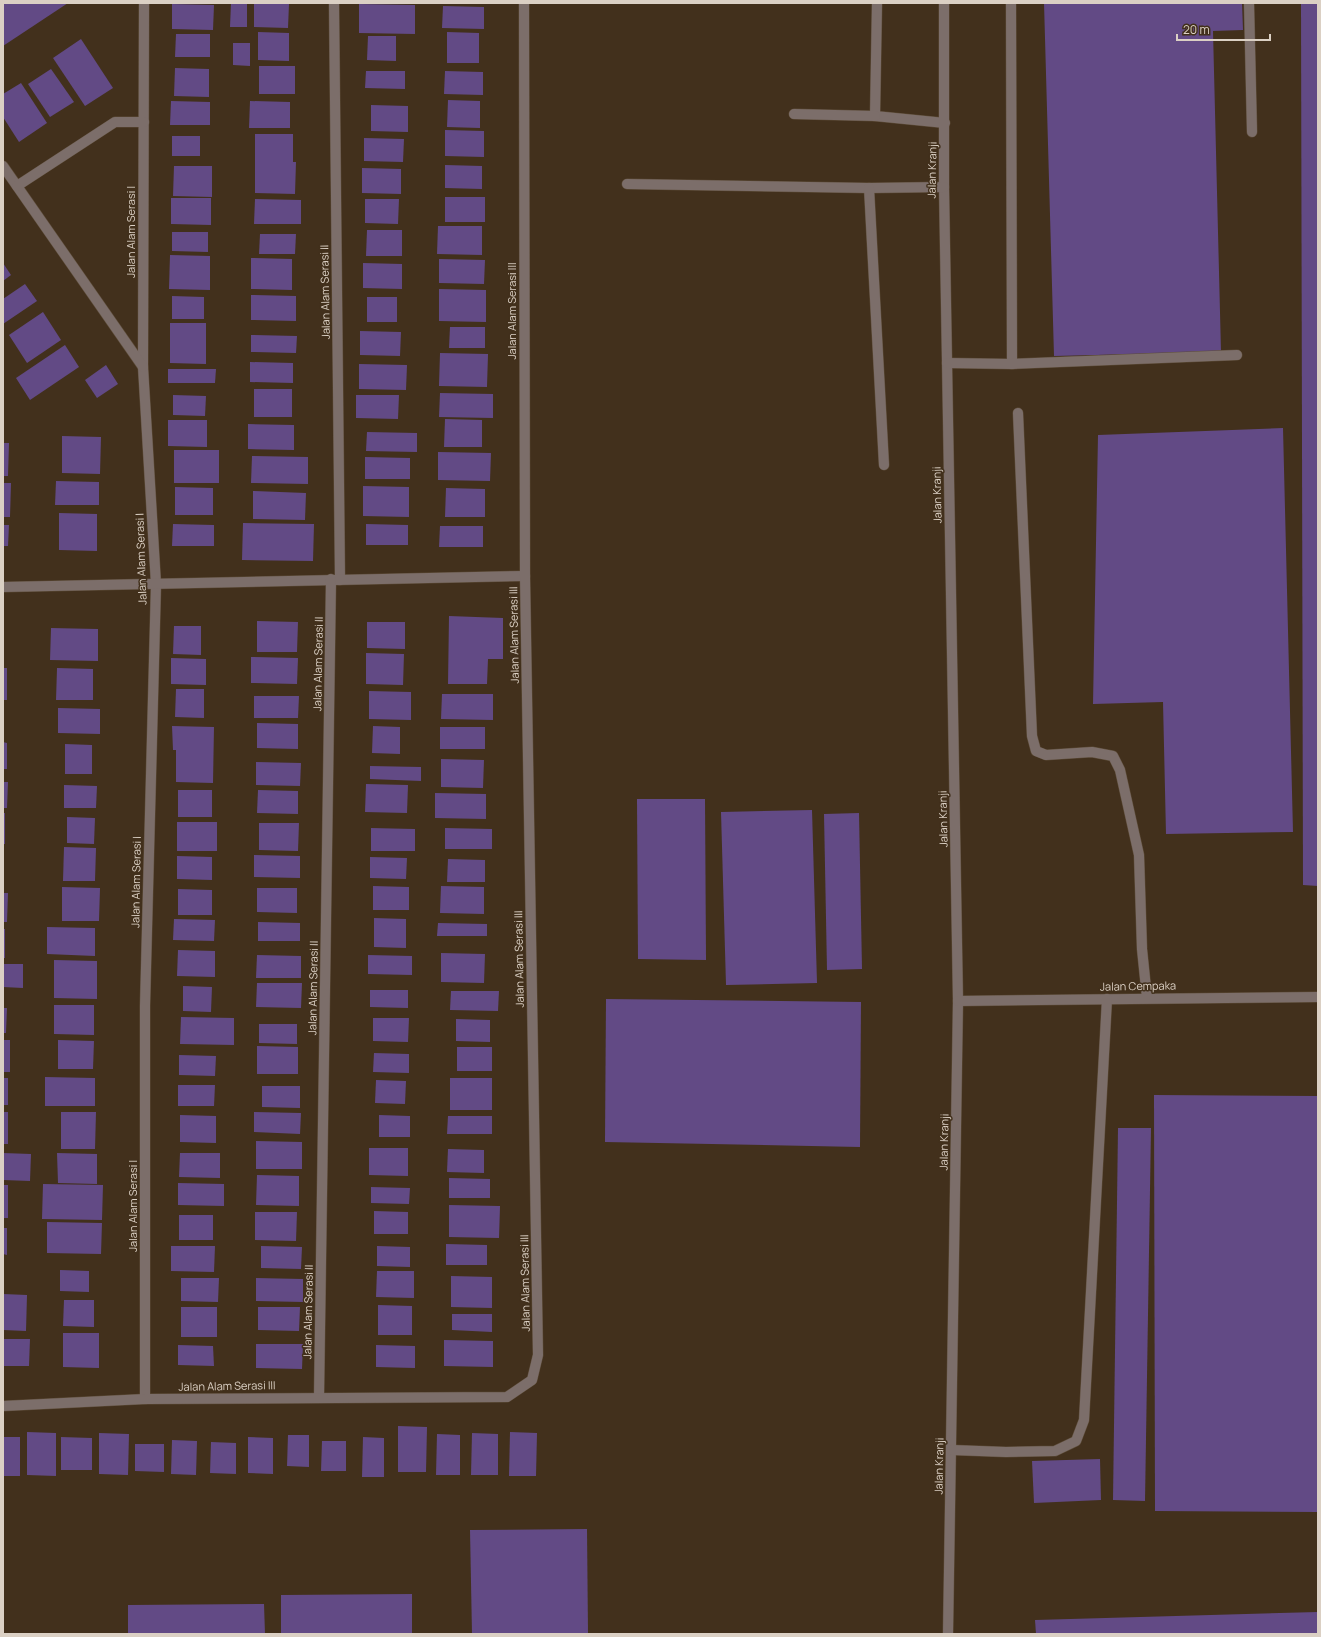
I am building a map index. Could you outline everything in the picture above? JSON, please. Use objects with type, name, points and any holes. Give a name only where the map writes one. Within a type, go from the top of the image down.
[{"type":"street","name":"Jalan Alam Serasi I","points":[[144,3],[143,367],[156,584],[145,1006],[145,1398]]},
{"type":"street","name":"Jalan Alam Serasi II","points":[[319,1397],[336,580],[334,3]]},
{"type":"street","name":"Jalan Alam Serasi III","points":[[3,1406],[145,1398],[507,1397],[532,1380],[538,1355],[524,576],[524,3]]},
{"type":"street","points":[[875,116],[877,3]]},
{"type":"street","name":"Jalan Kranji","points":[[944,3],[946,363],[958,1001],[948,1634]]},
{"type":"street","points":[[1011,3],[1012,364]]},
{"type":"street","points":[[1249,3],[1252,132]]},
{"type":"street","points":[[794,114],[875,116],[945,123]]},
{"type":"street","points":[[17,186],[115,122],[144,122]]},
{"type":"street","points":[[3,166],[143,367]]},
{"type":"street","points":[[627,184],[869,188],[944,187]]},
{"type":"street","points":[[869,188],[884,465]]},
{"type":"street","points":[[946,363],[1012,364],[1237,356]]},
{"type":"street","points":[[1018,413],[1032,736],[1036,751],[1046,755],[1092,752],[1113,756],[1120,770],[1139,855],[1142,949],[1147,998]]},
{"type":"street","points":[[3,587],[524,576]]},
{"type":"street","name":"Jalan Cempaka","points":[[958,1001],[1318,997]]},
{"type":"street","points":[[952,1450],[1006,1452],[1055,1451],[1076,1441],[1084,1420],[1107,999]]},
{"type":"building","points":[[3,3],[68,3],[3,46]]},
{"type":"building","points":[[231,3],[247,3],[247,27],[230,27]]},
{"type":"building","points":[[1044,3],[1242,3],[1243,30],[1213,31],[1221,352],[1054,356]]},
{"type":"building","points":[[1301,3],[1318,3],[1318,886],[1303,885]]},
{"type":"building","points":[[172,4],[214,5],[213,30],[172,29]]},
{"type":"building","points":[[254,4],[289,4],[288,28],[254,27]]},
{"type":"building","points":[[359,4],[415,5],[415,34],[359,33]]},
{"type":"building","points":[[443,6],[484,7],[484,29],[442,28]]},
{"type":"building","points":[[258,32],[289,33],[289,61],[258,60]]},
{"type":"building","points":[[447,32],[479,33],[479,63],[447,63]]},
{"type":"building","points":[[176,34],[210,34],[210,57],[175,57]]},
{"type":"building","points":[[368,36],[396,36],[396,61],[367,60]]},
{"type":"building","points":[[81,39],[113,88],[85,106],[53,58]]},
{"type":"building","points":[[233,43],[250,43],[250,66],[233,65]]},
{"type":"building","points":[[259,66],[295,66],[295,94],[259,94]]},
{"type":"building","points":[[175,68],[209,69],[209,97],[174,96]]},
{"type":"building","points":[[51,69],[74,102],[50,117],[28,84]]},
{"type":"building","points":[[366,71],[405,71],[405,89],[365,88]]},
{"type":"building","points":[[445,71],[483,72],[483,95],[444,94]]},
{"type":"building","points":[[21,83],[47,123],[19,142],[3,117],[3,94]]},
{"type":"building","points":[[448,100],[480,101],[480,128],[447,127]]},
{"type":"building","points":[[171,101],[210,102],[210,125],[170,125]]},
{"type":"building","points":[[250,101],[290,102],[290,128],[249,128]]},
{"type":"building","points":[[371,105],[408,106],[408,132],[371,131]]},
{"type":"building","points":[[445,130],[484,131],[484,157],[445,156]]},
{"type":"building","points":[[255,134],[293,134],[293,162],[296,162],[295,194],[255,193]]},
{"type":"building","points":[[172,136],[200,136],[200,156],[172,156]]},
{"type":"building","points":[[364,138],[404,139],[403,162],[364,161]]},
{"type":"building","points":[[445,165],[482,166],[482,189],[445,188]]},
{"type":"building","points":[[174,166],[212,166],[212,197],[173,196]]},
{"type":"building","points":[[362,168],[401,169],[401,194],[362,193]]},
{"type":"building","points":[[445,197],[485,197],[485,222],[445,222]]},
{"type":"building","points":[[171,198],[211,198],[211,225],[171,224]]},
{"type":"building","points":[[255,199],[301,200],[301,224],[254,224]]},
{"type":"building","points":[[365,199],[399,199],[398,224],[365,223]]},
{"type":"building","points":[[438,226],[482,226],[482,255],[437,254]]},
{"type":"building","points":[[367,230],[402,230],[402,256],[366,256]]},
{"type":"building","points":[[172,232],[208,232],[208,252],[172,251]]},
{"type":"building","points":[[260,234],[296,234],[295,254],[259,254]]},
{"type":"building","points":[[170,255],[210,256],[210,290],[169,289]]},
{"type":"building","points":[[251,258],[292,259],[292,290],[251,289]]},
{"type":"building","points":[[439,259],[485,260],[484,284],[439,283]]},
{"type":"building","points":[[3,263],[11,275],[3,281]]},
{"type":"building","points":[[363,263],[402,264],[402,289],[363,288]]},
{"type":"building","points":[[25,284],[37,301],[3,324],[3,299]]},
{"type":"building","points":[[439,289],[486,290],[486,322],[439,321]]},
{"type":"building","points":[[251,295],[296,296],[296,321],[251,320]]},
{"type":"building","points":[[172,296],[204,297],[204,319],[172,319]]},
{"type":"building","points":[[367,297],[397,297],[397,322],[367,322]]},
{"type":"building","points":[[43,312],[61,340],[27,363],[9,335]]},
{"type":"building","points":[[170,323],[206,323],[206,364],[170,363]]},
{"type":"building","points":[[450,327],[485,327],[485,348],[449,348]]},
{"type":"building","points":[[360,331],[401,332],[400,356],[360,355]]},
{"type":"building","points":[[251,335],[297,336],[296,353],[251,352]]},
{"type":"building","points":[[65,345],[79,367],[30,400],[16,378]]},
{"type":"building","points":[[440,353],[488,354],[487,387],[439,386]]},
{"type":"building","points":[[250,362],[293,363],[293,383],[250,382]]},
{"type":"building","points":[[359,364],[407,365],[406,390],[359,389]]},
{"type":"building","points":[[106,365],[118,384],[97,398],[85,380]]},
{"type":"building","points":[[168,369],[216,369],[215,383],[168,383]]},
{"type":"building","points":[[254,389],[292,389],[292,417],[254,417]]},
{"type":"building","points":[[440,393],[493,394],[493,418],[439,417]]},
{"type":"building","points":[[173,395],[206,396],[205,416],[173,415]]},
{"type":"building","points":[[356,395],[399,395],[398,419],[356,418]]},
{"type":"building","points":[[445,419],[482,420],[482,447],[444,447]]},
{"type":"building","points":[[168,420],[207,420],[207,447],[168,446]]},
{"type":"building","points":[[248,424],[294,425],[294,450],[248,449]]},
{"type":"building","points":[[1283,428],[1293,832],[1166,834],[1163,702],[1093,704],[1098,435]]},
{"type":"building","points":[[367,432],[417,433],[417,452],[366,451]]},
{"type":"building","points":[[62,436],[101,437],[100,474],[62,473]]},
{"type":"building","points":[[3,443],[9,443],[8,476],[3,476]]},
{"type":"building","points":[[174,450],[219,450],[219,483],[174,483]]},
{"type":"building","points":[[438,452],[491,453],[490,481],[438,480]]},
{"type":"building","points":[[252,456],[308,457],[308,484],[251,483]]},
{"type":"building","points":[[365,457],[410,458],[410,479],[365,479]]},
{"type":"building","points":[[56,481],[99,482],[99,505],[55,505]]},
{"type":"building","points":[[3,483],[11,483],[10,517],[3,517]]},
{"type":"building","points":[[363,486],[409,487],[409,517],[363,516]]},
{"type":"building","points":[[175,487],[213,488],[213,515],[175,515]]},
{"type":"building","points":[[446,488],[485,489],[485,517],[445,517]]},
{"type":"building","points":[[253,491],[306,493],[305,520],[253,519]]},
{"type":"building","points":[[59,513],[97,514],[97,551],[59,550]]},
{"type":"building","points":[[243,523],[314,524],[313,561],[242,560]]},
{"type":"building","points":[[173,524],[214,525],[214,546],[172,546]]},
{"type":"building","points":[[366,524],[408,525],[408,545],[366,545]]},
{"type":"building","points":[[3,525],[9,525],[8,546],[3,546]]},
{"type":"building","points":[[440,526],[483,526],[483,547],[439,547]]},
{"type":"building","points":[[449,616],[503,618],[503,659],[488,659],[487,684],[448,684]]},
{"type":"building","points":[[257,621],[298,622],[297,652],[257,652]]},
{"type":"building","points":[[367,622],[405,622],[405,649],[367,648]]},
{"type":"building","points":[[174,626],[201,626],[201,655],[173,654]]},
{"type":"building","points":[[51,628],[98,629],[98,661],[50,660]]},
{"type":"building","points":[[366,653],[404,654],[403,685],[366,684]]},
{"type":"building","points":[[251,657],[298,658],[297,684],[251,683]]},
{"type":"building","points":[[171,658],[206,659],[206,685],[171,684]]},
{"type":"building","points":[[3,668],[7,668],[7,700],[3,700]]},
{"type":"building","points":[[57,668],[93,669],[93,700],[56,700]]},
{"type":"building","points":[[176,689],[204,689],[204,718],[175,717]]},
{"type":"building","points":[[369,691],[411,692],[411,720],[369,719]]},
{"type":"building","points":[[442,694],[493,694],[493,720],[441,719]]},
{"type":"building","points":[[254,696],[299,696],[298,718],[254,718]]},
{"type":"building","points":[[58,708],[100,709],[100,734],[58,733]]},
{"type":"building","points":[[257,723],[298,724],[298,749],[257,748]]},
{"type":"building","points":[[172,726],[214,727],[213,783],[176,782],[176,750],[173,750]]},
{"type":"building","points":[[373,726],[400,727],[400,754],[372,753]]},
{"type":"building","points":[[440,727],[485,727],[485,749],[440,749]]},
{"type":"building","points":[[3,742],[7,743],[7,769],[3,769]]},
{"type":"building","points":[[65,744],[92,745],[92,774],[65,774]]},
{"type":"building","points":[[441,759],[484,760],[483,788],[441,787]]},
{"type":"building","points":[[256,762],[301,763],[300,786],[256,785]]},
{"type":"building","points":[[370,766],[421,767],[421,781],[370,779]]},
{"type":"building","points":[[3,782],[8,782],[7,808],[3,808]]},
{"type":"building","points":[[366,784],[408,785],[407,813],[365,812]]},
{"type":"building","points":[[64,785],[97,786],[96,808],[64,808]]},
{"type":"building","points":[[178,790],[212,790],[212,817],[178,817]]},
{"type":"building","points":[[258,790],[298,791],[298,814],[257,813]]},
{"type":"building","points":[[435,793],[486,794],[486,819],[435,818]]},
{"type":"building","points":[[637,799],[705,799],[706,960],[638,959]]},
{"type":"building","points":[[812,810],[817,983],[726,985],[721,812]]},
{"type":"building","points":[[3,813],[5,813],[5,844],[3,844]]},
{"type":"building","points":[[859,813],[862,969],[827,970],[824,814]]},
{"type":"building","points":[[67,817],[95,818],[94,844],[67,843]]},
{"type":"building","points":[[177,822],[217,822],[217,851],[177,851]]},
{"type":"building","points":[[259,823],[299,823],[298,851],[259,850]]},
{"type":"building","points":[[371,828],[415,829],[415,851],[371,851]]},
{"type":"building","points":[[445,828],[492,829],[492,849],[445,849]]},
{"type":"building","points":[[64,847],[96,848],[95,881],[63,881]]},
{"type":"building","points":[[254,855],[300,856],[300,878],[254,877]]},
{"type":"building","points":[[177,856],[212,857],[212,880],[177,879]]},
{"type":"building","points":[[370,857],[407,858],[406,879],[370,878]]},
{"type":"building","points":[[448,859],[485,860],[485,882],[447,882]]},
{"type":"building","points":[[373,886],[409,887],[409,910],[373,910]]},
{"type":"building","points":[[441,886],[484,887],[484,914],[440,913]]},
{"type":"building","points":[[62,887],[100,888],[99,921],[62,921]]},
{"type":"building","points":[[257,888],[297,888],[297,913],[257,912]]},
{"type":"building","points":[[178,889],[212,890],[212,915],[178,915]]},
{"type":"building","points":[[3,893],[8,893],[7,922],[3,922]]},
{"type":"building","points":[[374,918],[406,919],[406,948],[374,947]]},
{"type":"building","points":[[174,919],[215,920],[214,941],[173,940]]},
{"type":"building","points":[[258,922],[300,923],[300,941],[258,941]]},
{"type":"building","points":[[438,923],[487,924],[487,936],[437,936]]},
{"type":"building","points":[[47,927],[95,928],[95,956],[47,954]]},
{"type":"building","points":[[3,929],[5,929],[5,958],[3,958]]},
{"type":"building","points":[[178,950],[215,951],[215,977],[177,976]]},
{"type":"building","points":[[441,953],[485,954],[484,983],[441,982]]},
{"type":"building","points":[[257,955],[301,956],[301,978],[256,978]]},
{"type":"building","points":[[368,955],[412,956],[412,975],[368,974]]},
{"type":"building","points":[[54,960],[97,961],[97,999],[54,998]]},
{"type":"building","points":[[3,964],[23,964],[23,988],[3,987]]},
{"type":"building","points":[[257,983],[302,983],[301,1008],[256,1007]]},
{"type":"building","points":[[183,986],[212,987],[211,1012],[183,1011]]},
{"type":"building","points":[[370,990],[408,990],[408,1008],[370,1007]]},
{"type":"building","points":[[451,991],[499,991],[498,1011],[450,1010]]},
{"type":"building","points":[[606,999],[861,1002],[860,1147],[605,1142]]},
{"type":"building","points":[[54,1005],[94,1005],[94,1035],[54,1034]]},
{"type":"building","points":[[3,1008],[7,1008],[6,1033],[3,1033]]},
{"type":"building","points":[[181,1017],[234,1018],[234,1045],[180,1044]]},
{"type":"building","points":[[373,1018],[409,1018],[408,1042],[373,1041]]},
{"type":"building","points":[[456,1019],[490,1020],[490,1042],[456,1041]]},
{"type":"building","points":[[259,1024],[297,1024],[297,1044],[259,1043]]},
{"type":"building","points":[[3,1040],[10,1040],[10,1072],[3,1072]]},
{"type":"building","points":[[58,1040],[94,1041],[93,1069],[58,1069]]},
{"type":"building","points":[[257,1046],[298,1047],[298,1074],[257,1074]]},
{"type":"building","points":[[457,1047],[492,1047],[492,1071],[457,1071]]},
{"type":"building","points":[[374,1053],[409,1054],[409,1073],[373,1072]]},
{"type":"building","points":[[179,1055],[216,1056],[215,1076],[179,1075]]},
{"type":"building","points":[[45,1077],[95,1078],[95,1106],[45,1106]]},
{"type":"building","points":[[3,1078],[8,1078],[8,1105],[3,1105]]},
{"type":"building","points":[[450,1078],[492,1078],[492,1110],[450,1110]]},
{"type":"building","points":[[376,1080],[406,1081],[405,1104],[375,1103]]},
{"type":"building","points":[[178,1085],[215,1085],[214,1106],[178,1106]]},
{"type":"building","points":[[262,1086],[300,1086],[300,1108],[262,1107]]},
{"type":"building","points":[[1154,1095],[1318,1096],[1318,1512],[1155,1511]]},
{"type":"building","points":[[3,1112],[8,1112],[8,1144],[3,1144]]},
{"type":"building","points":[[61,1112],[96,1112],[95,1149],[61,1149]]},
{"type":"building","points":[[254,1112],[301,1113],[300,1134],[254,1132]]},
{"type":"building","points":[[180,1115],[216,1116],[216,1143],[180,1142]]},
{"type":"building","points":[[379,1115],[410,1116],[410,1137],[379,1137]]},
{"type":"building","points":[[448,1116],[492,1116],[492,1134],[447,1134]]},
{"type":"building","points":[[1118,1128],[1151,1128],[1145,1501],[1113,1500]]},
{"type":"building","points":[[256,1141],[302,1142],[302,1169],[256,1169]]},
{"type":"building","points":[[369,1148],[408,1148],[408,1176],[369,1175]]},
{"type":"building","points":[[448,1149],[484,1150],[484,1173],[447,1172]]},
{"type":"building","points":[[3,1153],[31,1154],[30,1181],[3,1180]]},
{"type":"building","points":[[57,1153],[97,1154],[97,1184],[58,1183]]},
{"type":"building","points":[[180,1153],[220,1153],[220,1178],[179,1177]]},
{"type":"building","points":[[257,1175],[299,1176],[299,1206],[256,1205]]},
{"type":"building","points":[[449,1178],[490,1179],[490,1198],[449,1198]]},
{"type":"building","points":[[178,1183],[224,1184],[224,1206],[178,1205]]},
{"type":"building","points":[[43,1184],[103,1185],[102,1220],[42,1219]]},
{"type":"building","points":[[3,1185],[8,1185],[8,1218],[3,1218]]},
{"type":"building","points":[[371,1187],[410,1188],[409,1204],[371,1203]]},
{"type":"building","points":[[449,1205],[500,1206],[499,1238],[449,1237]]},
{"type":"building","points":[[374,1211],[408,1212],[408,1234],[374,1234]]},
{"type":"building","points":[[255,1212],[297,1212],[296,1241],[255,1240]]},
{"type":"building","points":[[179,1215],[213,1215],[213,1240],[179,1240]]},
{"type":"building","points":[[47,1222],[102,1223],[101,1254],[47,1253]]},
{"type":"building","points":[[3,1228],[7,1228],[7,1255],[3,1254]]},
{"type":"building","points":[[446,1244],[487,1245],[487,1265],[446,1265]]},
{"type":"building","points":[[171,1246],[215,1246],[214,1272],[171,1271]]},
{"type":"building","points":[[261,1246],[302,1247],[301,1269],[261,1268]]},
{"type":"building","points":[[377,1246],[410,1247],[410,1267],[377,1266]]},
{"type":"building","points":[[60,1270],[89,1271],[89,1292],[60,1291]]},
{"type":"building","points":[[377,1271],[414,1271],[414,1298],[376,1297]]},
{"type":"building","points":[[451,1276],[492,1277],[492,1308],[451,1307]]},
{"type":"building","points":[[181,1278],[219,1278],[218,1302],[181,1301]]},
{"type":"building","points":[[256,1278],[303,1279],[303,1302],[256,1301]]},
{"type":"building","points":[[3,1294],[27,1295],[26,1331],[3,1330]]},
{"type":"building","points":[[64,1300],[94,1300],[94,1327],[63,1326]]},
{"type":"building","points":[[378,1305],[412,1306],[412,1335],[378,1335]]},
{"type":"building","points":[[181,1307],[217,1307],[217,1337],[181,1337]]},
{"type":"building","points":[[258,1307],[300,1307],[299,1331],[258,1330]]},
{"type":"building","points":[[452,1314],[492,1314],[492,1332],[452,1330]]},
{"type":"building","points":[[63,1333],[99,1333],[99,1368],[63,1367]]},
{"type":"building","points":[[3,1339],[30,1339],[29,1366],[3,1366]]},
{"type":"building","points":[[444,1340],[493,1341],[493,1367],[444,1366]]},
{"type":"building","points":[[256,1344],[303,1344],[302,1369],[256,1368]]},
{"type":"building","points":[[178,1345],[213,1346],[214,1366],[178,1365]]},
{"type":"building","points":[[376,1345],[415,1346],[415,1368],[376,1367]]},
{"type":"building","points":[[398,1426],[427,1427],[426,1472],[398,1472]]},
{"type":"building","points":[[27,1432],[56,1433],[56,1476],[27,1475]]},
{"type":"building","points":[[510,1432],[537,1433],[536,1476],[509,1476]]},
{"type":"building","points":[[99,1433],[129,1434],[128,1475],[99,1474]]},
{"type":"building","points":[[472,1433],[498,1434],[498,1475],[471,1475]]},
{"type":"building","points":[[437,1434],[460,1435],[460,1475],[436,1475]]},
{"type":"building","points":[[288,1435],[309,1435],[309,1467],[287,1466]]},
{"type":"building","points":[[3,1437],[20,1437],[20,1476],[3,1476]]},
{"type":"building","points":[[61,1437],[92,1438],[92,1470],[61,1470]]},
{"type":"building","points":[[248,1437],[273,1438],[273,1474],[248,1473]]},
{"type":"building","points":[[363,1437],[384,1438],[384,1477],[362,1477]]},
{"type":"building","points":[[172,1440],[197,1441],[196,1475],[171,1474]]},
{"type":"building","points":[[322,1441],[346,1441],[346,1471],[321,1471]]},
{"type":"building","points":[[211,1442],[236,1443],[236,1474],[210,1473]]},
{"type":"building","points":[[135,1444],[164,1444],[164,1472],[135,1471]]},
{"type":"building","points":[[1100,1459],[1101,1500],[1034,1503],[1032,1461]]},
{"type":"building","points":[[587,1529],[588,1634],[472,1634],[470,1530]]},
{"type":"building","points":[[412,1594],[412,1634],[281,1634],[281,1595]]},
{"type":"building","points":[[264,1604],[265,1634],[128,1634],[128,1605]]},
{"type":"building","points":[[1318,1612],[1318,1634],[1036,1634],[1035,1620]]}]
